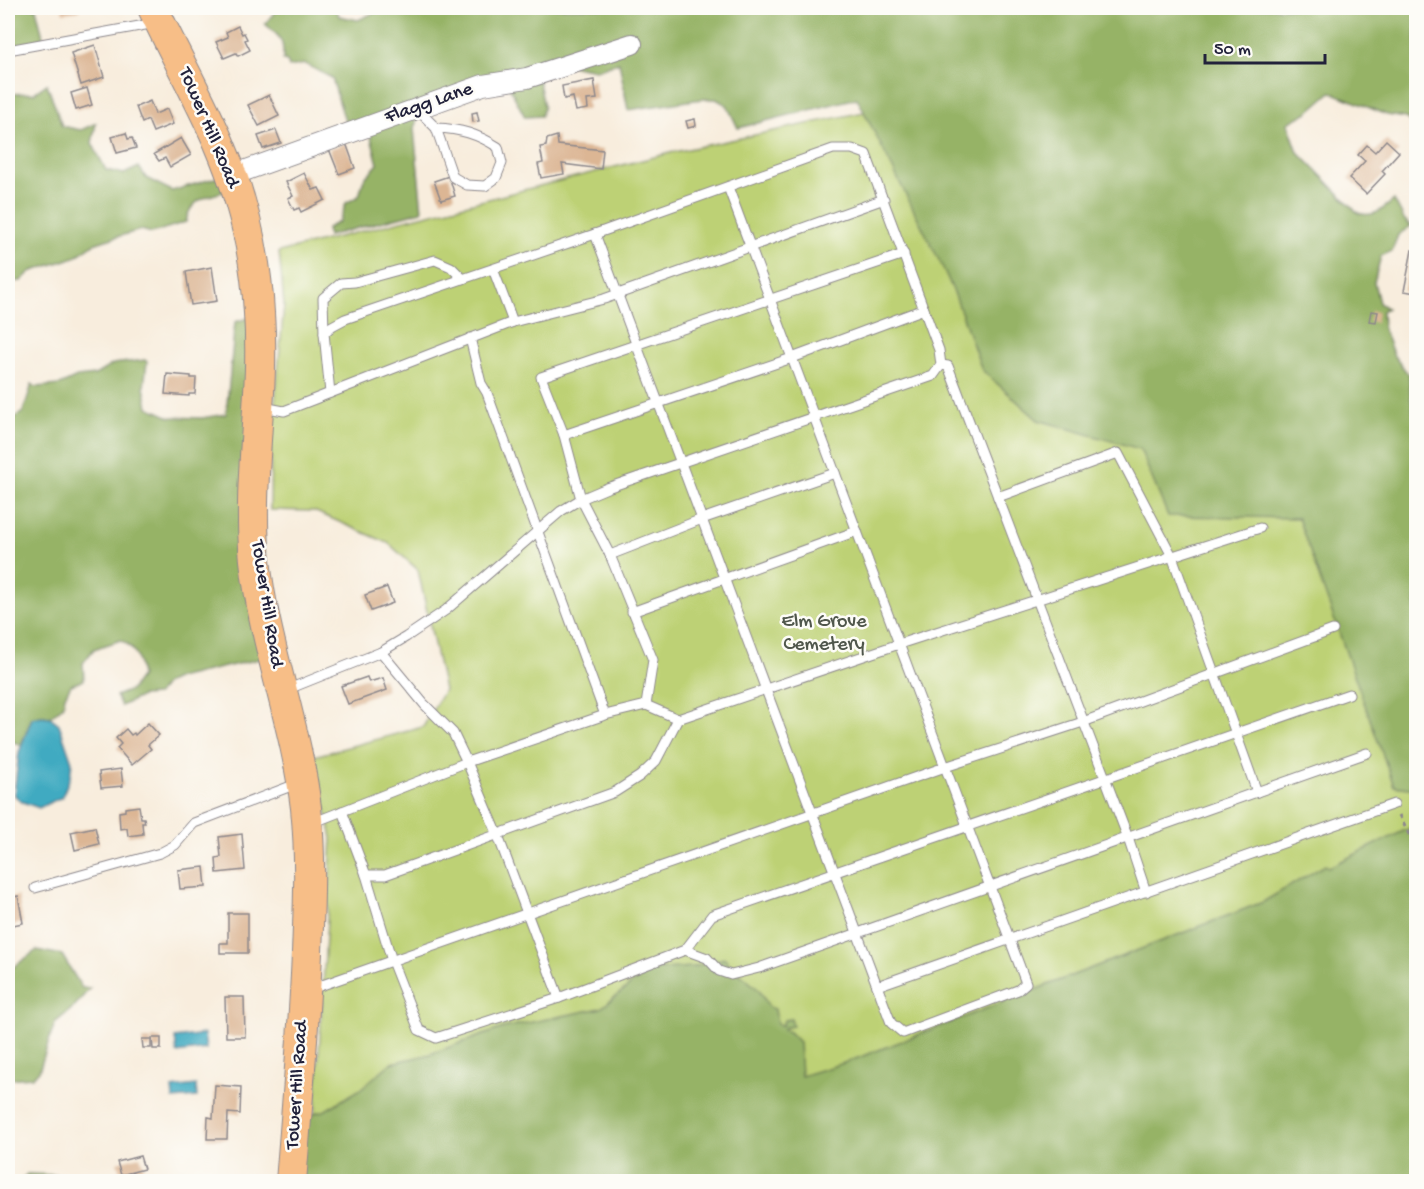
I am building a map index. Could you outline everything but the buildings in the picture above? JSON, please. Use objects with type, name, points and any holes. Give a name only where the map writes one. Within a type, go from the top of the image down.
[{"type":"main road","name":"Tower Hill Road","points":[[157,15],[220,145],[249,233],[260,313],[254,477],[255,559],[269,641],[301,782],[307,825],[310,879],[305,990],[291,1182]]},
{"type":"street","name":"Flagg Lane","points":[[230,176],[483,85],[527,78],[632,44]]},
{"type":"lane","points":[[8,50],[157,15]]},
{"type":"lane","points":[[416,108],[436,128],[453,177],[467,184],[485,186],[496,178],[502,163],[498,147],[478,135],[436,128]]},
{"type":"lane","points":[[281,692],[381,652],[446,610],[561,511],[581,499],[681,462],[933,376],[941,365],[939,350],[866,154],[852,149],[833,149],[595,234],[345,319],[324,333]]},
{"type":"lane","points":[[595,234],[891,1023],[903,1033],[1018,990],[1026,983],[728,187]]},
{"type":"lane","points":[[258,406],[284,411],[513,322],[618,295],[884,199]]},
{"type":"lane","points":[[646,705],[653,660],[610,555],[581,499],[564,435],[541,377],[904,254]]},
{"type":"lane","points":[[330,393],[323,298],[341,283],[355,282],[435,260],[451,267],[463,279]]},
{"type":"lane","points":[[493,269],[513,322]]},
{"type":"lane","points":[[564,435],[792,358],[924,309]]},
{"type":"lane","points":[[470,338],[481,382],[487,393],[604,715]]},
{"type":"lane","points":[[941,365],[948,366],[1128,838],[1146,892]]},
{"type":"lane","points":[[998,497],[1118,453],[1172,556],[1257,792]]},
{"type":"lane","points":[[610,555],[702,519],[835,473]]},
{"type":"lane","points":[[307,825],[467,762],[604,715],[646,705],[678,719],[1036,598],[1260,528]]},
{"type":"lane","points":[[632,612],[857,531]]},
{"type":"lane","points":[[305,990],[945,767],[1083,722],[1333,630]]},
{"type":"lane","points":[[381,652],[424,705],[453,733],[497,836],[559,998]]},
{"type":"lane","points":[[342,811],[366,875],[392,961],[419,1030],[436,1038],[559,998],[685,950],[712,915],[1348,694]]},
{"type":"lane","points":[[366,875],[385,875],[615,792],[640,776],[656,761],[678,719]]},
{"type":"lane","points":[[685,950],[708,958],[719,971],[731,975],[759,968],[1367,753]]},
{"type":"lane","points":[[34,888],[160,852],[175,844],[194,823],[301,782]]},
{"type":"lane","points":[[877,986],[1394,804]]},
{"type":"path","points":[[1394,804],[1416,848]]},
{"type":"green space","points":[[8,8],[36,8],[44,41],[12,47]]},
{"type":"green space","points":[[278,8],[336,8],[339,16],[358,20],[385,8],[1416,8],[1416,128],[1406,118],[1387,115],[1331,92],[1308,112],[1288,123],[1298,152],[1358,213],[1373,214],[1394,200],[1404,219],[1411,226],[1398,235],[1392,251],[1381,256],[1374,282],[1379,303],[1387,308],[1382,311],[1383,328],[1394,356],[1409,375],[1416,426],[1416,789],[1394,786],[1298,518],[1168,516],[1140,449],[1038,420],[982,370],[944,270],[857,98],[738,128],[727,105],[716,99],[628,110],[619,62],[596,70],[569,65],[538,77],[544,107],[541,116],[525,117],[505,79],[421,105],[414,129],[422,211],[328,236],[327,228],[339,222],[346,203],[359,196],[364,179],[378,164],[368,126],[347,128],[332,78],[305,64],[289,67],[287,61],[283,60],[283,47],[280,39],[265,24]]},
{"type":"green space","points":[[47,84],[62,126],[81,130],[96,123],[92,143],[106,170],[124,174],[139,167],[146,178],[172,191],[228,174],[234,189],[197,202],[188,213],[186,222],[152,233],[141,230],[94,244],[75,257],[30,272],[21,281],[8,282],[8,94],[34,93]]},
{"type":"green space","name":"Elm Grove Cemetery","points":[[878,109],[1416,568],[1416,840],[789,1109],[314,1134],[332,838],[314,756],[423,727],[444,690],[418,570],[388,543],[314,511],[270,510],[271,445],[284,305],[279,252],[674,152]]},
{"type":"green space","points":[[258,315],[264,658],[178,678],[165,684],[157,695],[142,696],[121,706],[116,696],[131,690],[141,676],[136,655],[131,647],[121,640],[94,649],[83,663],[84,680],[71,685],[63,706],[50,717],[32,718],[21,745],[8,740],[8,422],[23,412],[32,384],[36,387],[60,385],[77,377],[95,375],[113,364],[145,360],[147,362],[144,387],[148,407],[170,417],[202,418],[226,414],[235,322]]},
{"type":"green space","points":[[1416,825],[1416,1181],[292,1182],[296,1117],[324,1111],[359,1090],[391,1063],[427,1055],[503,1028],[601,1008],[649,970],[693,967],[725,958],[728,964],[759,990],[769,1007],[775,1009],[777,1023],[782,1026],[784,1020],[791,1019],[793,1026],[783,1030],[789,1032],[799,1042],[801,1076],[850,1061],[1263,902],[1325,865],[1329,867]]},
{"type":"green space","points":[[37,950],[62,955],[82,988],[90,988],[74,1007],[55,1023],[39,1071],[32,1077],[8,1079],[8,971]]},
{"type":"green space","points":[[27,1174],[56,1175],[87,1181],[20,1181]]},
{"type":"water","points":[[50,717],[59,724],[72,762],[70,777],[62,797],[39,808],[20,801],[14,794],[19,752],[32,718]]},
{"type":"water","points":[[204,1034],[206,1049],[177,1053],[175,1038]]},
{"type":"water","points":[[196,1085],[197,1097],[173,1099],[172,1088]]}]
